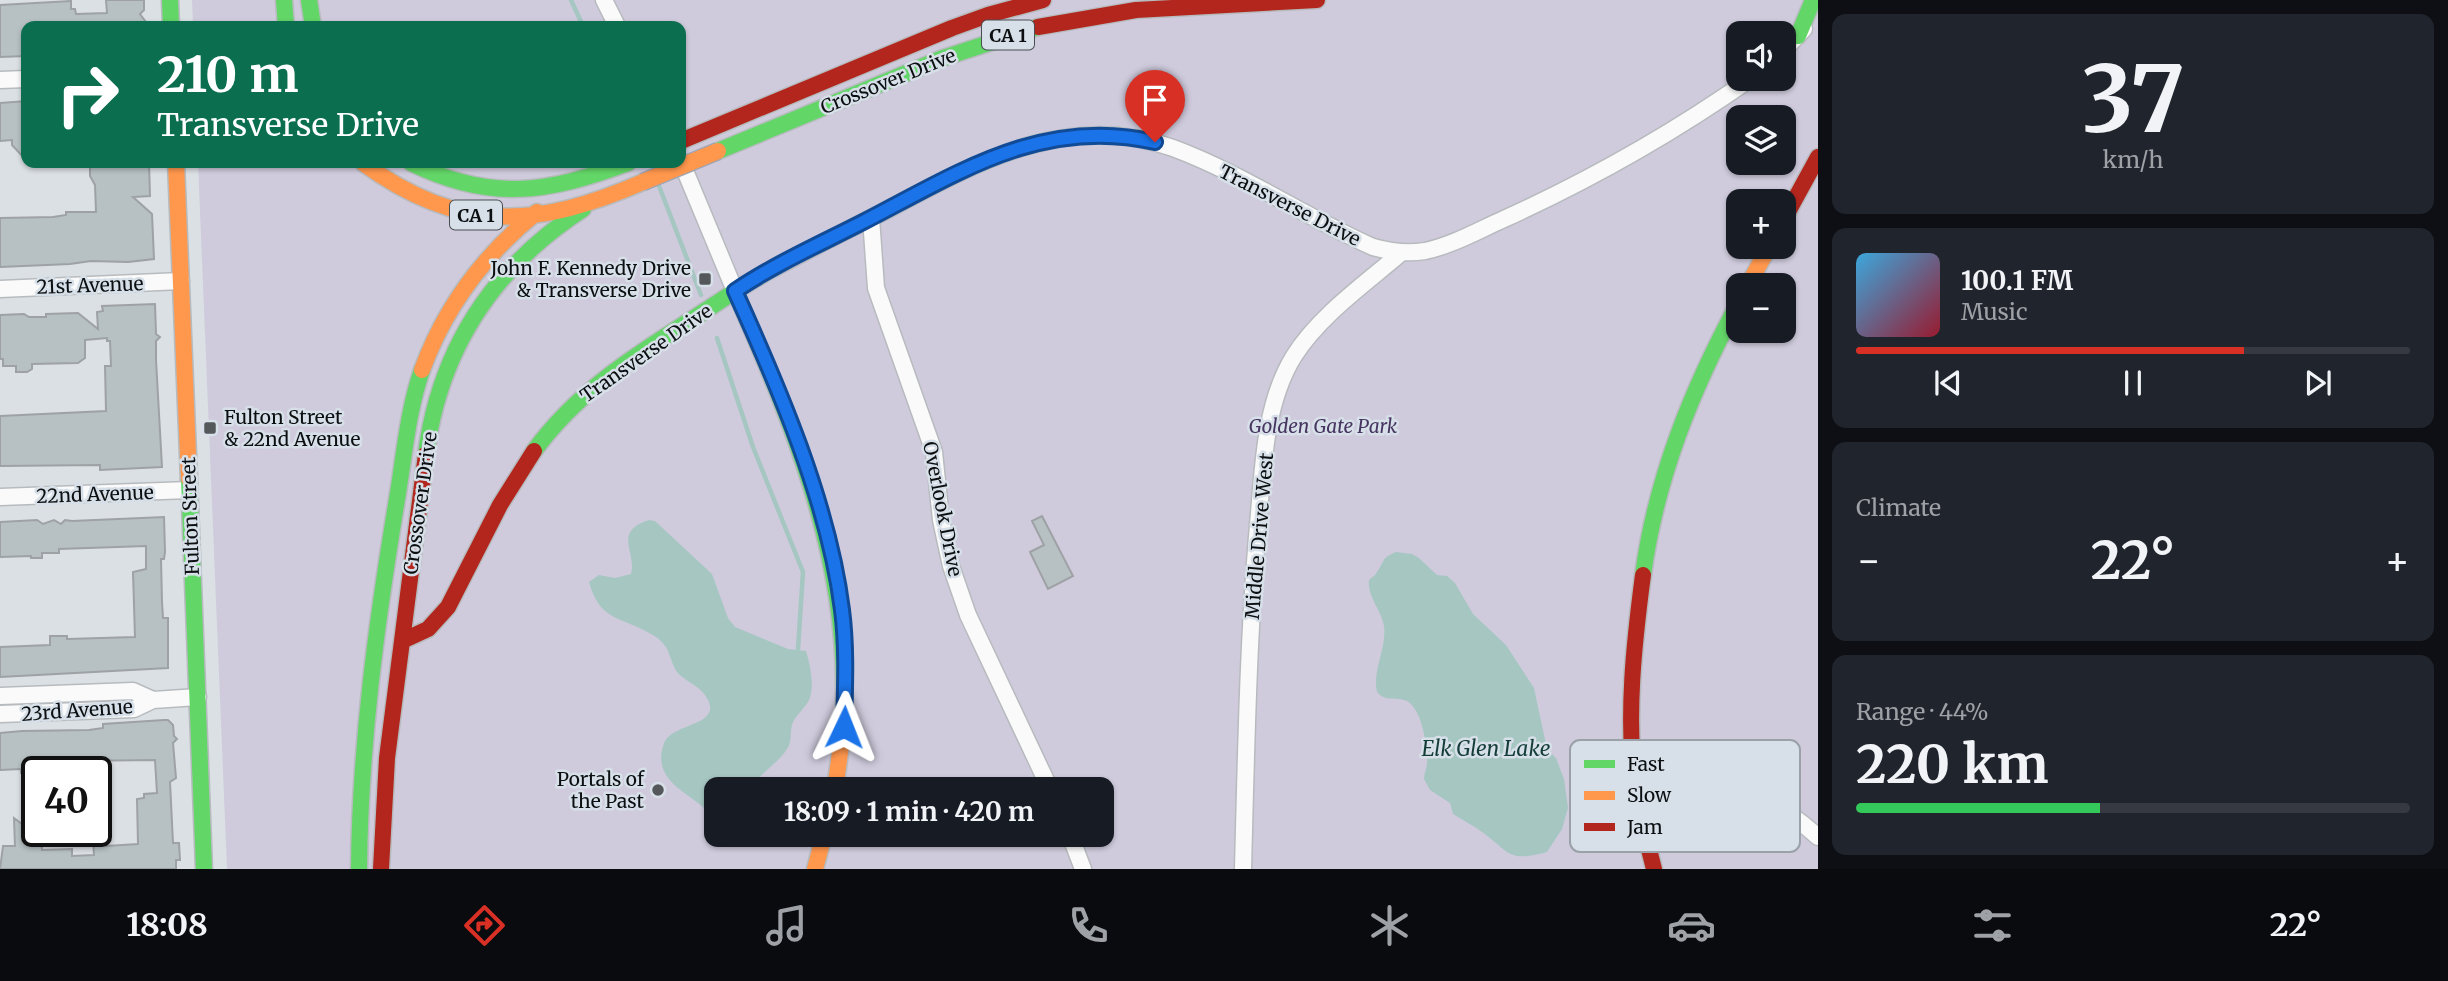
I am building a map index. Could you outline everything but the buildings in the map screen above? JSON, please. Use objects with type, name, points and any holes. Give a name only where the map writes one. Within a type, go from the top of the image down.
[{"type":"main road","points":[[170,0],[171,21]]},
{"type":"main road","points":[[284,0],[286,21]]},
{"type":"main road","points":[[309,0],[312,21]]},
{"type":"main road","name":"Crossover Drive","points":[[686,139],[943,31],[1043,0]]},
{"type":"main road","name":"Crossover Drive","points":[[686,164],[961,51],[1034,28],[1136,10],[1317,0]]},
{"type":"main road","points":[[1798,36],[1813,0]]},
{"type":"main road","points":[[1796,197],[1818,157]]},
{"type":"main road","name":"Fulton Street","points":[[176,168],[204,869]]},
{"type":"main road","name":"CA 1","points":[[370,168],[406,192],[439,206],[491,217],[531,217]]},
{"type":"main road","name":"CA 1","points":[[422,168],[447,179],[506,191],[548,188],[590,178]]},
{"type":"main road","name":"Crossover Drive","points":[[359,869],[362,764],[373,644],[411,410],[432,345],[459,298],[501,244],[531,217],[568,190],[615,168]]},
{"type":"main road","name":"Crossover Drive","points":[[531,217],[574,209],[598,201],[677,168]]},
{"type":"main road","name":"Crossover Drive","points":[[381,869],[386,769],[429,431],[437,400],[453,354],[482,303],[507,272],[547,236],[578,212],[598,201]]},
{"type":"main road","points":[[735,291],[788,415],[820,514],[837,580],[844,640],[845,697],[837,777]]},
{"type":"main road","name":"Transverse Drive","points":[[402,641],[423,633],[441,618],[514,480],[566,410],[619,367],[735,291]]},
{"type":"main road","points":[[1633,740],[1631,710],[1638,618],[1650,529],[1669,462],[1692,399],[1726,329]]},
{"type":"main road","points":[[362,764],[369,740],[381,669],[402,641],[391,629],[387,616],[390,577],[388,551]]},
{"type":"main road","points":[[815,869],[821,847]]},
{"type":"street","points":[[604,0],[614,21]]},
{"type":"street","points":[[1798,36],[1818,14]]},
{"type":"street","points":[[0,80],[21,79]]},
{"type":"street","name":"Transverse Drive","points":[[735,291],[936,184],[1014,149],[1052,139],[1106,134],[1155,142],[1190,155],[1380,249],[1401,253],[1429,250],[1546,199],[1651,142],[1731,91]]},
{"type":"street","points":[[684,168],[735,291]]},
{"type":"street","name":"Overlook Drive","points":[[871,218],[876,289],[934,452],[941,520],[951,566],[968,615],[1044,777]]},
{"type":"street","name":"Middle Drive West","points":[[1243,869],[1255,560],[1265,459],[1274,408],[1287,370],[1302,345],[1341,305],[1401,253]]},
{"type":"street","name":"21st Avenue","points":[[0,289],[181,281]]},
{"type":"street","name":"22nd Avenue","points":[[0,497],[189,490]]},
{"type":"street","name":"23rd Avenue","points":[[0,696],[133,691],[153,700]]},
{"type":"street","name":"23rd Avenue","points":[[0,715],[134,709],[153,700],[198,697]]},
{"type":"street","points":[[1800,822],[1818,837]]},
{"type":"street","points":[[1075,847],[1083,869]]},
{"type":"green space","name":"Golden Gate Park","points":[[192,0],[1818,0],[1818,869],[227,869],[198,168],[686,168],[686,21],[193,21]]},
{"type":"water","points":[[649,520],[655,521],[712,574],[728,618],[735,627],[788,649],[806,651],[809,662],[811,694],[793,722],[789,746],[783,755],[759,777],[704,777],[704,808],[669,779],[661,758],[664,743],[669,736],[708,715],[708,700],[699,689],[681,676],[659,639],[606,611],[599,604],[589,582],[599,575],[615,578],[631,574],[628,543],[631,530]]},
{"type":"water","name":"Elk Glen Lake","points":[[1396,552],[1412,554],[1437,575],[1447,576],[1455,583],[1473,614],[1506,645],[1534,688],[1547,749],[1556,758],[1564,779],[1568,808],[1562,829],[1547,852],[1524,856],[1510,854],[1479,829],[1453,814],[1450,803],[1430,790],[1424,779],[1426,748],[1417,712],[1407,701],[1384,697],[1377,692],[1376,676],[1384,626],[1370,592],[1369,580],[1386,558]]},
{"type":"waterway","points":[[571,0],[581,21]]},
{"type":"waterway","points":[[659,186],[701,295]]},
{"type":"waterway","points":[[717,338],[753,447],[803,572],[798,649]]},
{"type":"traffic: fast","points":[[170,0],[171,21]]},
{"type":"traffic: fast","points":[[284,0],[286,21]]},
{"type":"traffic: fast","points":[[309,0],[312,21]]},
{"type":"traffic: fast","points":[[1798,36],[1813,0]]},
{"type":"traffic: fast","points":[[718,151],[943,58],[1038,27]]},
{"type":"traffic: fast","points":[[423,168],[467,184],[519,189],[571,181],[614,168]]},
{"type":"traffic: fast","points":[[426,454],[433,415],[444,379],[458,345],[476,313],[523,257],[583,209]]},
{"type":"traffic: fast","points":[[534,451],[555,425],[602,381],[735,291],[795,437],[825,537],[836,588],[844,692]]},
{"type":"traffic: fast","points":[[1643,575],[1657,504],[1678,435],[1726,327]]},
{"type":"traffic: fast","points":[[359,869],[362,777],[376,641],[406,437],[422,370]]},
{"type":"traffic: fast","points":[[189,479],[204,869]]},
{"type":"traffic: slow","points":[[686,164],[718,151]]},
{"type":"traffic: slow","points":[[176,168],[189,479]]},
{"type":"traffic: slow","points":[[371,168],[399,186],[433,202],[466,212],[500,216],[533,215],[568,208],[643,182]]},
{"type":"traffic: slow","points":[[643,182],[677,168]]},
{"type":"traffic: slow","points":[[422,370],[442,325],[469,283],[500,246],[537,212]]},
{"type":"traffic: slow","points":[[1755,273],[1762,259]]},
{"type":"traffic: slow","points":[[837,777],[844,724],[844,692]]},
{"type":"traffic: slow","points":[[815,869],[821,847]]},
{"type":"traffic: jam","points":[[686,139],[952,28],[1043,0]]},
{"type":"traffic: jam","points":[[1038,27],[1136,10],[1317,0]]},
{"type":"traffic: jam","points":[[1796,197],[1818,157]]},
{"type":"traffic: jam","points":[[402,641],[428,629],[448,607],[500,505],[534,451]]},
{"type":"traffic: jam","points":[[381,869],[387,758],[426,454]]},
{"type":"traffic: jam","points":[[1631,740],[1634,653],[1643,575]]},
{"type":"traffic: jam","points":[[1650,852],[1654,869]]},
{"type":"place","name":"John F. Kennedy Drive & Transverse Drive","points":[[705,279]]},
{"type":"place","name":"Fulton Street & 22nd Avenue","points":[[210,428]]},
{"type":"place","name":"Portals of the Past","points":[[658,790]]},
{"type":"route","points":[[844,727],[842,610],[830,548],[788,415],[735,291],[936,184],[1014,149],[1052,139],[1089,134],[1121,135],[1155,142]]}]
